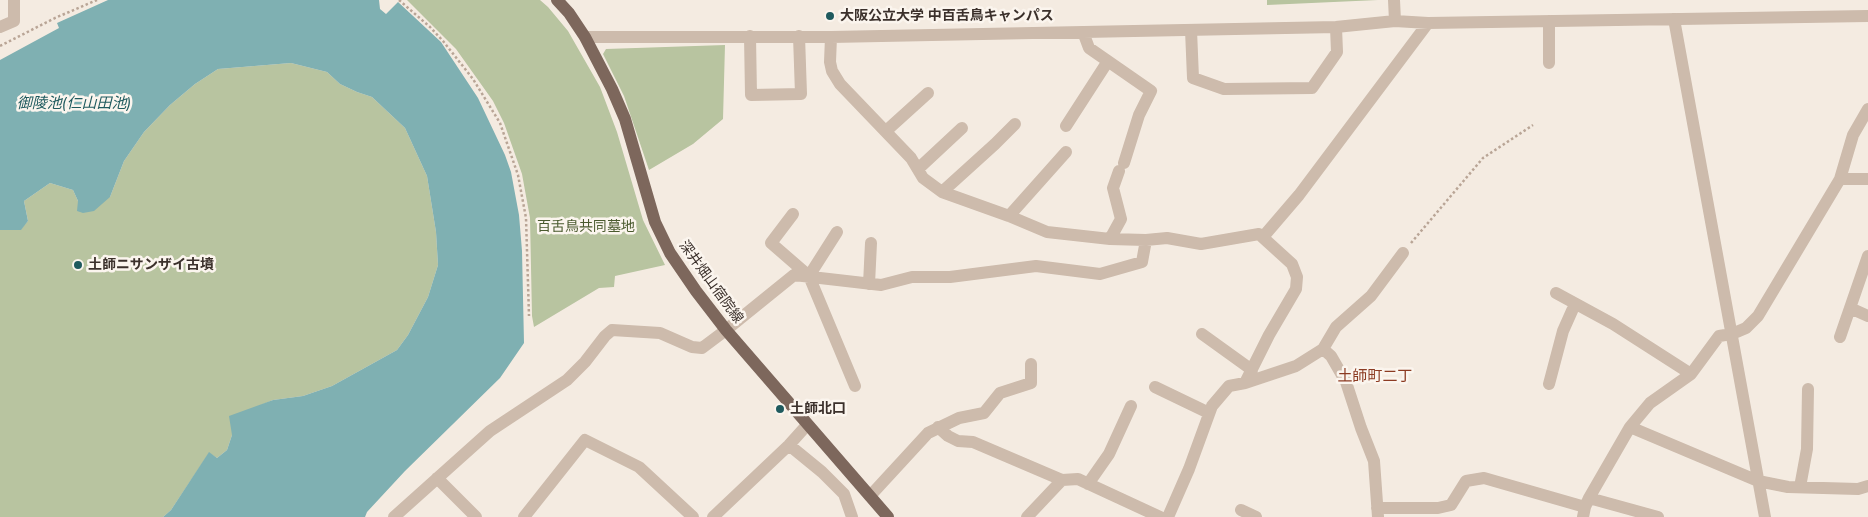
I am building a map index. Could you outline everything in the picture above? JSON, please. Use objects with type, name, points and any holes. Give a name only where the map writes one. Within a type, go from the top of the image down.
[{"type":"main road","name":"深井畑山宿院線","points":[[557,0],[585,37],[612,89],[625,119],[658,229],[670,253],[690,284],[726,330],[888,517]]},
{"type":"street","points":[[0,27],[14,22],[14,0]]},
{"type":"street","points":[[1394,0],[1395,21]]},
{"type":"street","points":[[585,37],[831,37],[1336,27],[1395,21],[1428,23],[1868,16]]},
{"type":"street","points":[[1674,19],[1765,517]]},
{"type":"street","points":[[1549,21],[1549,63]]},
{"type":"street","points":[[1262,237],[1299,194],[1428,23]]},
{"type":"street","points":[[1191,30],[1193,78],[1224,89],[1312,88],[1337,52],[1336,27]]},
{"type":"street","points":[[1083,32],[1089,48],[1151,91],[1139,115],[1113,188],[1121,219],[1110,239]]},
{"type":"street","points":[[750,36],[751,95],[801,94],[800,36]]},
{"type":"street","points":[[831,37],[830,62],[832,71],[840,84],[886,131],[918,168],[923,178],[942,192],[1047,232],[1110,239],[1146,240],[1167,238],[1202,244],[1259,234],[1292,264],[1297,278],[1296,289],[1269,335],[1245,383]]},
{"type":"street","points":[[1066,126],[1108,61]]},
{"type":"street","points":[[886,131],[928,93]]},
{"type":"street","points":[[1586,507],[1630,427],[1650,403],[1691,374],[1719,336],[1732,334],[1746,328],[1758,316],[1840,180],[1853,135],[1868,109]]},
{"type":"street","points":[[942,192],[1015,124]]},
{"type":"street","points":[[918,168],[962,128]]},
{"type":"street","points":[[1009,216],[1066,152]]},
{"type":"street","points":[[1840,180],[1868,179]]},
{"type":"street","points":[[793,214],[771,243],[809,276],[855,386]]},
{"type":"street","points":[[809,276],[837,232]]},
{"type":"street","points":[[394,517],[490,431],[567,380],[612,330],[660,333],[692,347],[702,348],[794,275],[881,285],[912,277],[950,277],[1036,266],[1100,274],[1142,262],[1146,240]]},
{"type":"street","points":[[869,284],[871,243]]},
{"type":"street","points":[[1168,517],[1212,406],[1228,386],[1245,383],[1296,366],[1323,349],[1336,327],[1371,296],[1403,254]]},
{"type":"street","points":[[1840,337],[1868,256]]},
{"type":"street","points":[[1556,293],[1612,324],[1691,374]]},
{"type":"street","points":[[1549,384],[1563,331],[1576,304]]},
{"type":"street","points":[[1850,308],[1868,316]]},
{"type":"street","points":[[1202,334],[1252,370]]},
{"type":"street","points":[[1323,349],[1331,356],[1346,382],[1360,428],[1374,461],[1378,512],[1438,508],[1451,505],[1466,482],[1484,478],[1586,507],[1658,517]]},
{"type":"street","points":[[870,496],[928,433],[959,418],[984,413],[1000,393],[1031,384],[1031,364]]},
{"type":"street","points":[[1155,386],[1209,413]]},
{"type":"street","points":[[1800,488],[1807,449],[1808,389]]},
{"type":"street","points":[[1088,484],[1109,454],[1132,406]]},
{"type":"street","points":[[713,517],[789,445],[807,425]]},
{"type":"street","points":[[938,427],[948,436],[958,441],[973,442],[1062,480],[1078,479],[1160,517]]},
{"type":"street","points":[[1630,427],[1758,481],[1800,488],[1858,489],[1868,486]]},
{"type":"street","points":[[524,517],[585,440],[639,467],[693,517]]},
{"type":"street","points":[[789,445],[822,472],[844,494],[852,517]]},
{"type":"street","points":[[437,478],[476,517]]},
{"type":"street","points":[[1027,517],[1062,480]]},
{"type":"street","points":[[1240,510],[1256,517]]},
{"type":"path","points":[[0,46],[55,18],[97,0]]},
{"type":"path","points":[[399,0],[430,27],[442,41],[473,79],[500,123],[518,175],[526,218],[529,316]]},
{"type":"path","points":[[1403,254],[1483,158],[1533,125]]},
{"type":"green space","name":"百舌鳥共同墓地","points":[[407,0],[540,0],[548,7],[568,31],[600,87],[617,132],[643,220],[665,265],[615,276],[614,287],[599,288],[534,327],[532,316],[530,218],[522,174],[504,123],[493,101],[456,49]]},
{"type":"green space","points":[[1267,0],[1378,0],[1267,5]]},
{"type":"green space","points":[[725,45],[723,119],[693,144],[649,170],[624,96],[603,54],[606,49]]},
{"type":"green space","points":[[291,63],[327,72],[340,84],[372,97],[405,128],[427,176],[436,232],[438,265],[428,297],[408,335],[397,350],[332,386],[303,396],[273,400],[254,408],[232,435],[227,450],[217,458],[209,453],[171,510],[163,517],[0,517],[0,230],[20,230],[28,221],[24,201],[50,183],[73,190],[78,201],[110,197],[124,161],[144,132],[170,105],[195,84],[218,69]]},
{"type":"water","name":"御陵池(仁山田池)","points":[[108,0],[379,0],[380,9],[386,14],[398,2],[441,42],[478,98],[511,172],[519,215],[522,251],[524,343],[500,378],[405,471],[367,512],[365,517],[163,517],[171,510],[209,452],[217,458],[227,450],[232,435],[229,416],[273,400],[303,396],[332,386],[397,350],[408,335],[428,297],[438,265],[436,232],[427,176],[405,128],[372,97],[340,84],[327,72],[291,63],[218,69],[195,84],[170,105],[144,132],[124,161],[110,197],[94,211],[83,213],[77,211],[78,201],[73,190],[50,183],[24,201],[28,221],[21,230],[0,230],[0,60],[59,28],[57,23]]},
{"type":"place","name":"大阪公立大学 中百舌鳥キャンパス","points":[[830,16]]},
{"type":"place","name":"土師ニサンザイ古墳","points":[[78,265]]},
{"type":"place","name":"土師北口","points":[[780,409]]},
{"type":"district","name":"土師町二丁","points":[[1375,376]]}]
